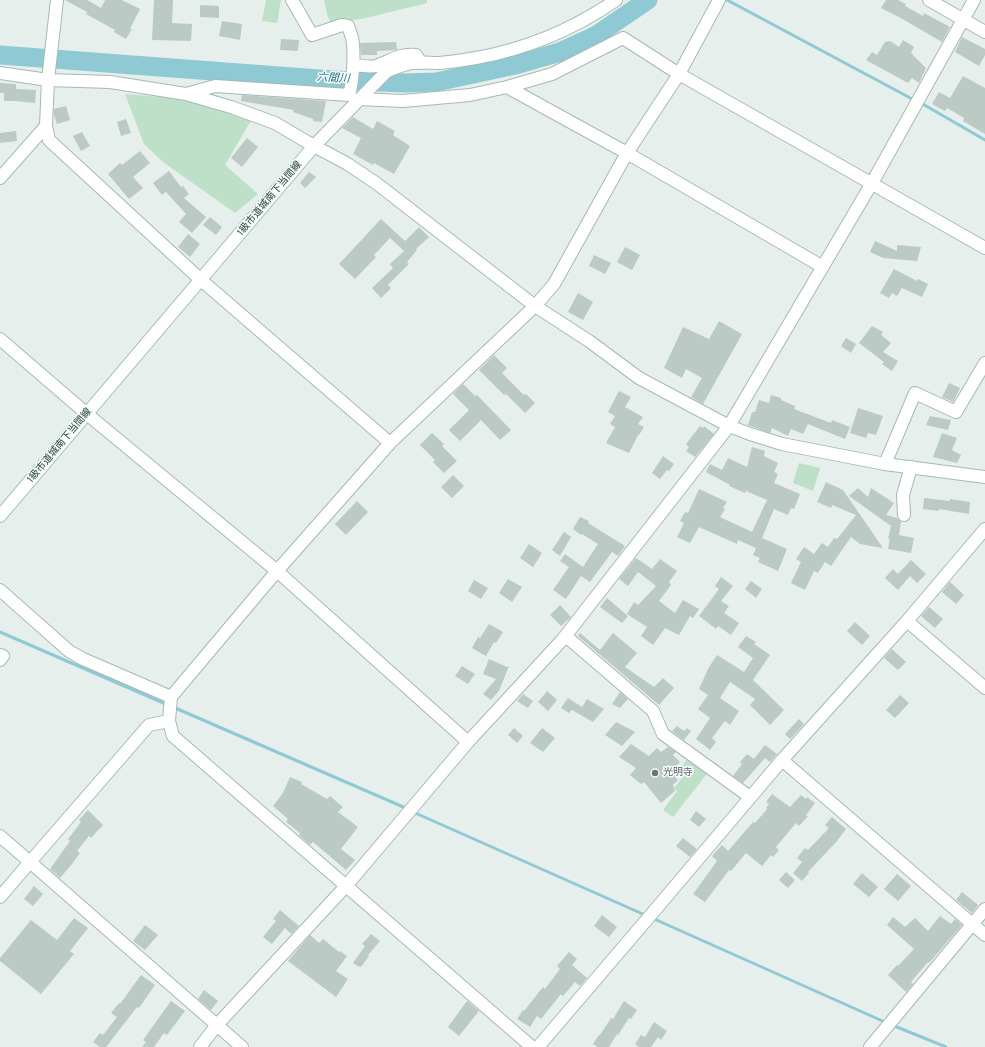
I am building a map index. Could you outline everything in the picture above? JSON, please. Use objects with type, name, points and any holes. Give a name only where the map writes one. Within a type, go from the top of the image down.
[{"type":"street","points":[[57,0],[48,77],[46,126],[49,140],[201,280],[390,443]]},
{"type":"street","points":[[186,94],[215,86],[349,94],[353,70],[352,38],[348,26],[342,25],[312,35],[292,0]]},
{"type":"street","name":"1級市道城南下当間線","points":[[0,516],[314,146],[386,72],[400,66],[421,63],[440,63],[476,58],[541,41],[569,28],[605,8],[616,0]]},
{"type":"street","points":[[532,1047],[173,736],[169,721],[171,697],[277,572],[390,443],[535,306],[554,284],[627,153],[679,74],[719,0]]},
{"type":"street","points":[[929,0],[985,32]]},
{"type":"street","points":[[200,1047],[216,1026],[346,886],[468,742],[562,639],[729,426],[872,183],[962,19],[974,0]]},
{"type":"street","points":[[361,97],[403,100],[470,95],[507,87],[552,74],[623,38],[679,74],[985,248]]},
{"type":"street","points":[[353,70],[374,66],[391,58],[407,54],[416,55],[421,63]]},
{"type":"street","points":[[0,73],[110,82],[186,94],[231,107],[274,123],[346,163],[376,182],[535,306],[589,341],[639,378],[729,426],[782,444],[885,464],[985,477]]},
{"type":"street","points":[[507,87],[627,153],[823,267]]},
{"type":"street","points":[[0,178],[46,126]]},
{"type":"street","points":[[0,339],[87,414],[277,572],[468,742]]},
{"type":"street","points":[[885,464],[915,393],[956,412],[985,363]]},
{"type":"street","points":[[904,515],[903,496],[911,467]]},
{"type":"street","points":[[538,1047],[750,797],[907,621],[985,529]]},
{"type":"street","points":[[0,590],[69,651],[83,659],[171,697]]},
{"type":"street","points":[[907,621],[985,688]]},
{"type":"street","points":[[562,639],[568,638],[654,711],[663,734],[750,797]]},
{"type":"street","points":[[0,655],[3,656],[0,660]]},
{"type":"street","points":[[0,897],[149,725],[169,721]]},
{"type":"street","points":[[782,760],[985,935]]},
{"type":"street","points":[[0,836],[216,1026],[242,1047]]},
{"type":"street","points":[[870,1047],[985,908]]},
{"type":"green space","points":[[266,0],[281,0],[277,23],[262,21]]},
{"type":"green space","points":[[324,0],[427,0],[427,3],[366,18],[331,24]]},
{"type":"green space","points":[[125,94],[174,98],[253,117],[225,165],[258,194],[235,213],[163,162],[144,144]]},
{"type":"green space","points":[[799,463],[820,468],[813,491],[793,483]]},
{"type":"green space","points":[[690,755],[710,770],[673,817],[663,810],[677,791],[674,788],[686,773],[682,766]]},
{"type":"building","points":[[65,0],[87,0],[101,8],[105,0],[122,0],[140,9],[130,29],[132,29],[126,39],[114,32],[115,30],[86,14],[87,12]]},
{"type":"building","points":[[154,0],[173,0],[172,23],[192,24],[191,41],[152,40]]},
{"type":"building","points":[[886,0],[898,0],[906,4],[905,6],[923,16],[924,13],[950,27],[942,42],[881,8]]},
{"type":"building","points":[[200,5],[219,6],[219,18],[200,17]]},
{"type":"building","points":[[222,21],[242,24],[240,40],[219,36]]},
{"type":"building","points":[[962,37],[985,49],[985,55],[979,66],[955,52]]},
{"type":"building","points":[[281,39],[299,40],[298,51],[280,50]]},
{"type":"building","points":[[903,40],[914,47],[911,53],[926,68],[919,83],[912,78],[908,83],[866,60],[872,52],[877,55],[885,42],[890,41],[899,47]]},
{"type":"building","points":[[396,42],[397,50],[377,51],[377,55],[361,55],[360,43]]},
{"type":"building","points":[[963,76],[985,88],[985,134],[963,121],[964,118],[947,108],[945,111],[932,104],[939,92],[950,98]]},
{"type":"building","points":[[0,83],[16,84],[16,89],[36,90],[35,103],[4,101],[4,93],[0,93]]},
{"type":"building","points":[[242,95],[326,101],[322,122],[313,121],[313,119],[293,112],[294,110],[241,101]]},
{"type":"building","points":[[66,106],[70,120],[57,124],[54,109]]},
{"type":"building","points":[[353,117],[373,129],[377,121],[395,131],[393,135],[410,146],[394,174],[353,154],[361,138],[342,128]]},
{"type":"building","points":[[126,119],[131,133],[121,136],[117,122]]},
{"type":"building","points":[[16,131],[17,141],[0,143],[0,133]]},
{"type":"building","points":[[82,132],[90,146],[81,151],[73,136]]},
{"type":"building","points":[[247,138],[258,147],[242,167],[231,158]]},
{"type":"building","points":[[140,151],[150,163],[133,177],[143,188],[129,199],[108,174],[120,163],[122,165]]},
{"type":"building","points":[[169,171],[181,187],[183,186],[189,194],[184,198],[206,217],[192,233],[179,222],[186,214],[166,192],[162,195],[153,183]]},
{"type":"building","points":[[309,172],[316,177],[305,188],[300,183]]},
{"type":"building","points":[[210,217],[222,227],[216,235],[203,225]]},
{"type":"building","points":[[381,219],[405,241],[419,227],[429,237],[416,249],[417,250],[407,262],[409,264],[388,285],[391,288],[381,298],[372,288],[393,268],[390,264],[404,251],[390,238],[374,255],[376,257],[355,279],[339,264]]},
{"type":"building","points":[[188,234],[200,244],[190,257],[178,247]]},
{"type":"building","points":[[875,241],[897,251],[897,245],[921,247],[917,261],[883,258],[870,252]]},
{"type":"building","points":[[625,247],[640,255],[632,270],[617,262]]},
{"type":"building","points":[[594,255],[611,263],[605,274],[589,266]]},
{"type":"building","points":[[894,269],[917,281],[918,279],[928,284],[922,297],[902,288],[897,296],[892,293],[889,298],[880,293]]},
{"type":"building","points":[[578,293],[593,302],[583,320],[568,312]]},
{"type":"building","points":[[719,321],[742,334],[703,404],[691,397],[702,378],[686,369],[682,378],[664,368],[683,327],[709,339]]},
{"type":"building","points":[[872,326],[883,332],[881,335],[891,343],[883,352],[898,361],[892,371],[882,364],[884,362],[859,343]]},
{"type":"building","points":[[846,338],[856,344],[851,353],[841,346]]},
{"type":"building","points":[[494,355],[507,368],[502,373],[524,395],[526,394],[535,403],[525,413],[479,370]]},
{"type":"building","points":[[949,383],[960,388],[953,402],[942,397]]},
{"type":"building","points":[[463,384],[475,396],[477,395],[511,430],[500,440],[481,420],[460,441],[449,430],[469,410],[453,394]]},
{"type":"building","points":[[619,391],[631,397],[625,407],[643,417],[638,424],[644,427],[629,453],[606,443],[615,427],[610,424],[615,416],[608,412]]},
{"type":"building","points":[[771,395],[781,398],[781,400],[795,406],[794,409],[831,423],[832,420],[850,427],[845,439],[808,424],[803,434],[791,429],[788,436],[772,428],[770,433],[748,425],[752,412],[755,412],[759,400],[769,403]]},
{"type":"building","points":[[858,408],[883,416],[876,435],[868,433],[866,438],[850,433]]},
{"type":"building","points":[[930,416],[951,420],[948,430],[926,425]]},
{"type":"building","points":[[700,426],[703,428],[704,426],[714,434],[695,457],[686,451],[689,447],[686,444]]},
{"type":"building","points":[[432,433],[444,444],[442,446],[457,461],[444,473],[433,462],[435,460],[420,445]]},
{"type":"building","points":[[942,433],[957,438],[952,450],[961,455],[957,463],[933,457]]},
{"type":"building","points":[[752,447],[765,451],[764,456],[778,463],[774,472],[778,474],[774,483],[800,494],[794,509],[791,508],[788,515],[774,509],[762,538],[787,549],[778,571],[758,562],[760,558],[753,555],[756,548],[738,540],[737,544],[699,527],[690,543],[677,537],[684,523],[680,521],[685,512],[688,513],[699,489],[727,502],[720,517],[752,532],[767,500],[729,486],[730,485],[706,472],[710,464],[722,470],[728,458],[747,467]]},
{"type":"building","points":[[663,456],[674,464],[660,479],[652,473]]},
{"type":"building","points":[[453,475],[464,486],[452,498],[441,487]]},
{"type":"building","points":[[826,482],[843,490],[883,548],[860,544],[851,537],[831,566],[825,562],[818,573],[814,571],[805,590],[791,583],[801,562],[796,559],[804,547],[814,554],[822,543],[828,547],[834,538],[837,539],[856,515],[832,505],[831,508],[817,502]]},
{"type":"building","points":[[858,488],[868,497],[871,488],[894,503],[886,515],[897,518],[901,522],[899,535],[914,538],[911,553],[888,549],[890,538],[888,539],[891,526],[849,496]]},
{"type":"building","points":[[924,498],[950,501],[950,499],[970,502],[969,514],[939,509],[939,511],[923,509]]},
{"type":"building","points":[[357,501],[368,512],[346,535],[335,524]]},
{"type":"building","points":[[580,517],[589,521],[588,523],[625,546],[618,556],[612,552],[590,582],[581,576],[566,599],[553,590],[569,567],[560,561],[565,554],[583,567],[598,544],[573,529]]},
{"type":"building","points":[[564,532],[571,537],[560,556],[552,550]]},
{"type":"building","points":[[529,544],[542,553],[533,567],[520,558]]},
{"type":"building","points":[[636,558],[652,569],[660,559],[677,571],[669,582],[671,585],[659,601],[675,613],[683,600],[699,609],[693,618],[690,616],[679,635],[665,628],[653,645],[641,636],[647,627],[627,614],[634,602],[638,605],[656,586],[638,572],[628,586],[619,579]]},
{"type":"building","points":[[911,560],[926,574],[917,583],[910,576],[898,590],[885,578],[893,569],[898,574]]},
{"type":"building","points":[[721,577],[733,586],[721,601],[729,606],[724,613],[739,623],[731,635],[718,626],[716,629],[699,616],[719,589],[715,586]]},
{"type":"building","points":[[508,579],[522,587],[512,602],[499,593]]},
{"type":"building","points":[[474,580],[488,588],[481,599],[468,591]]},
{"type":"building","points":[[751,581],[762,589],[756,598],[745,589]]},
{"type":"building","points":[[950,582],[964,595],[956,604],[942,592]]},
{"type":"building","points":[[607,598],[628,616],[622,623],[600,607]]},
{"type":"building","points":[[560,605],[571,617],[561,626],[550,615]]},
{"type":"building","points":[[929,607],[943,619],[935,628],[921,616]]},
{"type":"building","points":[[855,622],[870,636],[862,645],[847,631]]},
{"type":"building","points":[[489,624],[503,632],[496,643],[494,642],[486,656],[472,648],[478,637],[480,638]]},
{"type":"building","points":[[580,633],[600,650],[613,633],[637,653],[625,667],[654,687],[663,678],[674,688],[659,705],[578,636]]},
{"type":"building","points":[[746,636],[756,642],[754,644],[770,655],[753,680],[784,710],[770,725],[750,705],[755,699],[730,682],[720,698],[739,711],[730,725],[725,721],[712,738],[716,742],[710,750],[696,739],[710,718],[698,709],[708,695],[699,689],[709,667],[717,655],[744,672],[753,658],[738,647]]},
{"type":"building","points":[[892,649],[906,662],[898,670],[884,658]]},
{"type":"building","points":[[489,659],[507,667],[509,666],[499,691],[491,700],[483,694],[496,679],[483,674]]},
{"type":"building","points":[[462,666],[475,674],[468,684],[455,676]]},
{"type":"building","points":[[547,691],[557,700],[548,711],[538,702]]},
{"type":"building","points":[[620,692],[628,699],[620,708],[612,704]]},
{"type":"building","points":[[523,694],[533,701],[528,708],[517,701]]},
{"type":"building","points":[[900,695],[909,703],[895,718],[886,710]]},
{"type":"building","points":[[568,698],[582,707],[587,699],[604,709],[593,722],[572,710],[569,713],[561,708]]},
{"type":"building","points":[[799,719],[804,724],[790,739],[785,734]]},
{"type":"building","points":[[616,722],[635,732],[622,746],[605,735]]},
{"type":"building","points":[[677,726],[684,731],[687,728],[691,731],[684,740],[672,731]]},
{"type":"building","points":[[514,728],[523,736],[517,743],[508,735]]},
{"type":"building","points":[[542,728],[555,738],[543,752],[530,743]]},
{"type":"building","name":"光明寺","points":[[631,744],[649,756],[657,748],[661,752],[668,747],[676,752],[673,755],[680,762],[675,767],[681,772],[675,777],[678,780],[673,785],[675,791],[661,803],[644,782],[641,784],[630,775],[636,768],[619,757]]},
{"type":"building","points":[[765,745],[777,754],[770,762],[765,758],[743,783],[733,776],[742,764],[740,762],[747,754],[754,759]]},
{"type":"building","points":[[290,777],[302,782],[301,784],[327,799],[330,796],[343,807],[338,812],[358,827],[341,849],[355,860],[346,870],[313,842],[310,845],[299,835],[300,833],[286,822],[288,819],[273,806],[283,793]]},
{"type":"building","points":[[772,794],[790,807],[801,795],[806,799],[807,797],[815,803],[806,815],[808,816],[799,826],[796,823],[776,847],[779,850],[773,857],[771,855],[762,866],[746,853],[731,871],[729,870],[705,902],[693,894],[717,861],[712,856],[722,845],[728,851],[753,822],[755,823],[767,809],[766,808],[769,804],[766,802]]},
{"type":"building","points":[[88,810],[103,825],[91,838],[89,836],[77,851],[80,853],[60,878],[50,869],[70,841],[68,839],[81,822],[79,820]]},
{"type":"building","points":[[696,811],[706,819],[699,827],[690,820]]},
{"type":"building","points":[[832,817],[846,829],[837,841],[808,872],[809,873],[802,881],[793,873],[802,862],[797,858],[805,848],[808,850],[829,828],[825,825]]},
{"type":"building","points":[[683,838],[697,849],[690,857],[676,846]]},
{"type":"building","points":[[786,872],[795,880],[788,888],[779,880]]},
{"type":"building","points":[[862,873],[878,887],[869,897],[853,884]]},
{"type":"building","points":[[897,874],[911,886],[898,901],[884,889]]},
{"type":"building","points":[[34,886],[43,894],[33,906],[24,899]]},
{"type":"building","points":[[962,892],[978,905],[972,913],[956,900]]},
{"type":"building","points":[[280,910],[299,926],[291,934],[285,928],[272,944],[263,937],[276,921],[273,919]]},
{"type":"building","points":[[602,915],[617,927],[609,937],[594,926]]},
{"type":"building","points":[[940,916],[951,924],[955,919],[962,925],[911,982],[913,984],[906,992],[888,975],[914,949],[887,925],[893,917],[905,927],[915,918],[928,931]]},
{"type":"building","points":[[74,918],[88,928],[70,951],[74,954],[41,994],[0,961],[0,958],[31,920],[57,940]]},
{"type":"building","points":[[145,925],[158,935],[145,950],[133,941]]},
{"type":"building","points":[[371,934],[380,941],[368,955],[369,956],[361,967],[359,967],[353,963],[365,946],[362,944]]},
{"type":"building","points":[[310,935],[319,943],[323,939],[339,952],[340,951],[347,956],[336,971],[348,979],[336,997],[288,961]]},
{"type":"building","points":[[569,952],[577,959],[572,965],[587,978],[580,986],[575,982],[563,996],[561,994],[541,1019],[537,1016],[530,1027],[517,1019],[543,987],[545,989],[560,969],[557,966]]},
{"type":"building","points":[[141,975],[155,985],[139,1008],[137,1007],[106,1047],[100,1047],[93,1042],[100,1033],[103,1035],[117,1017],[111,1013],[119,1003],[120,1004]]},
{"type":"building","points":[[204,990],[218,1001],[211,1010],[198,999]]},
{"type":"building","points":[[171,1001],[185,1011],[167,1035],[164,1033],[154,1047],[142,1047],[146,1042],[143,1040]]},
{"type":"building","points":[[467,1001],[479,1011],[459,1036],[448,1027]]},
{"type":"building","points":[[624,1001],[637,1010],[631,1019],[629,1018],[609,1047],[598,1047],[593,1044],[611,1018],[613,1019]]},
{"type":"building","points":[[654,1022],[667,1031],[661,1040],[658,1037],[651,1047],[639,1047],[635,1044],[641,1035],[645,1037]]},
{"type":"waterway","name":"六間川","points":[[0,55],[332,80],[405,83],[436,82],[515,65],[560,52],[595,36],[648,0]]},
{"type":"waterway","points":[[727,0],[916,101]]},
{"type":"waterway","points":[[921,103],[985,140]]},
{"type":"waterway","points":[[0,632],[168,705]]},
{"type":"waterway","points":[[173,707],[408,809]]},
{"type":"waterway","points":[[413,812],[645,915]]},
{"type":"waterway","points":[[652,918],[887,1023]]},
{"type":"waterway","points":[[892,1025],[946,1047]]},
{"type":"place","name":"光明寺","points":[[655,773]]}]
